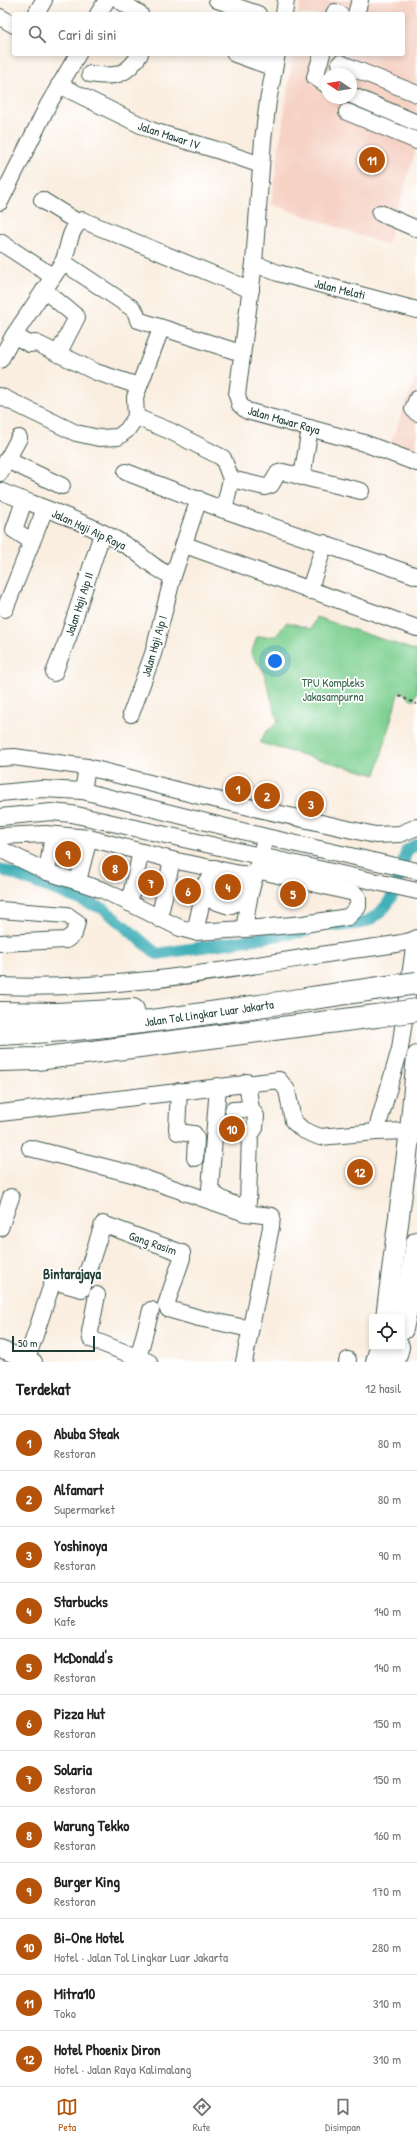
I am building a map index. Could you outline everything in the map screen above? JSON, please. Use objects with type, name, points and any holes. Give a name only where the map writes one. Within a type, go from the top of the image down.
[{"type":"highway","name":"Jalan Tol Lingkar Luar Jakarta","points":[[0,1034],[65,1031],[186,1017],[417,983]]},
{"type":"highway","points":[[0,1013],[56,1014],[282,1002]]},
{"type":"highway","name":"Jalan Tol Lingkar Luar Jakarta","points":[[0,1060],[37,1059],[417,1010]]},
{"type":"highway","points":[[0,1067],[37,1059]]},
{"type":"highway","points":[[405,1315],[417,1243]]},
{"type":"highway","points":[[394,1362],[397,1350]]},
{"type":"main road","points":[[386,1314],[410,1131],[417,1056]]},
{"type":"main road","points":[[376,1362],[379,1350]]},
{"type":"street","points":[[37,12],[44,0]]},
{"type":"street","points":[[99,12],[107,0]]},
{"type":"street","points":[[119,0],[137,12]]},
{"type":"street","points":[[216,0],[252,12]]},
{"type":"street","points":[[284,12],[286,0]]},
{"type":"street","points":[[357,12],[360,0]]},
{"type":"street","points":[[0,17],[12,24]]},
{"type":"street","points":[[0,202],[75,56]]},
{"type":"street","points":[[90,74],[103,76],[121,74],[129,70],[139,56]]},
{"type":"street","points":[[247,56],[276,61]]},
{"type":"street","points":[[321,56],[315,77],[321,81]]},
{"type":"street","name":"Jalan Mawar Raya","points":[[276,61],[268,101],[250,290],[236,395],[237,400],[243,408],[364,443],[417,463]]},
{"type":"street","points":[[339,64],[417,94]]},
{"type":"street","name":"Jalan Mawar IV","points":[[59,85],[153,131],[217,150],[261,166]]},
{"type":"street","points":[[357,98],[417,123]]},
{"type":"street","points":[[347,112],[417,141]]},
{"type":"street","points":[[42,200],[79,223]]},
{"type":"street","points":[[380,213],[417,228]]},
{"type":"street","points":[[0,360],[14,335],[52,276],[63,262],[68,252],[69,239],[82,220],[250,290]]},
{"type":"street","points":[[0,242],[24,256],[52,276]]},
{"type":"street","points":[[63,262],[132,308],[136,313],[138,320],[161,329],[167,329],[241,353]]},
{"type":"street","name":"Jalan Melati","points":[[263,267],[278,274],[417,310]]},
{"type":"street","points":[[44,290],[77,317],[58,354]]},
{"type":"street","points":[[0,396],[65,428],[90,437],[118,437],[127,430],[136,418],[134,404],[161,329]]},
{"type":"street","points":[[14,335],[29,344],[34,343],[96,372],[140,386]]},
{"type":"street","points":[[417,399],[414,409],[417,413]]},
{"type":"street","points":[[136,418],[170,431],[223,458],[231,479],[224,510]]},
{"type":"street","points":[[302,477],[310,428]]},
{"type":"street","points":[[19,438],[3,466],[62,486]]},
{"type":"street","points":[[126,472],[224,510],[417,576]]},
{"type":"street","points":[[231,479],[265,487],[271,485],[280,472],[361,491]]},
{"type":"street","name":"Jalan Haji Aip Raya","points":[[0,491],[102,534],[128,547],[154,568],[173,576]]},
{"type":"street","name":"Jalan Haji Aip I","points":[[131,714],[153,654],[173,576],[185,545],[199,500]]},
{"type":"street","points":[[24,501],[14,530],[31,541]]},
{"type":"street","points":[[5,609],[45,509]]},
{"type":"street","name":"Jalan Haji Aip II","points":[[54,673],[68,638],[102,534]]},
{"type":"street","points":[[309,591],[325,544]]},
{"type":"street","points":[[185,545],[309,591],[417,628]]},
{"type":"street","points":[[0,758],[14,757],[87,767],[200,796],[375,835],[400,834],[417,827]]},
{"type":"street","points":[[83,791],[87,767]]},
{"type":"street","points":[[0,793],[42,789],[83,791],[266,837],[416,871]]},
{"type":"street","points":[[195,819],[200,796]]},
{"type":"street","points":[[0,817],[51,812],[72,814],[256,870],[354,893],[358,897],[358,907],[348,917],[304,924],[195,932],[160,919],[104,890],[47,872],[0,849]]},
{"type":"street","points":[[0,836],[53,835],[89,838],[172,860],[213,868],[256,870],[384,883],[413,890]]},
{"type":"street","points":[[47,872],[53,835]]},
{"type":"street","points":[[245,929],[246,917],[256,870],[266,837]]},
{"type":"street","points":[[78,881],[89,838]]},
{"type":"street","points":[[129,903],[140,852]]},
{"type":"street","points":[[160,919],[172,860]]},
{"type":"street","points":[[213,868],[210,896],[211,900],[229,906],[236,903],[256,870]]},
{"type":"street","points":[[195,932],[213,868]]},
{"type":"street","points":[[256,870],[256,908],[258,918],[264,922],[276,922],[354,912]]},
{"type":"street","points":[[0,910],[67,914],[77,922],[74,934],[66,940],[0,943]]},
{"type":"street","points":[[0,986],[88,986],[133,983],[416,939],[400,1049],[376,1132]]},
{"type":"street","points":[[0,1113],[179,1092],[247,1082],[279,1080],[287,1090],[293,1121],[303,1130],[320,1138],[376,1132],[410,1131]]},
{"type":"street","points":[[216,1086],[210,1189],[230,1203],[241,1206],[248,1203],[250,1135],[255,1128],[256,1116],[251,1109],[247,1082]]},
{"type":"street","points":[[209,1199],[205,1183],[210,1150],[216,1086]]},
{"type":"street","points":[[179,1092],[177,1129],[178,1132],[194,1134],[196,1138],[195,1158]]},
{"type":"street","points":[[233,1110],[251,1109]]},
{"type":"street","points":[[30,1148],[132,1174],[209,1199],[245,1213],[268,1215],[273,1219],[244,1362]]},
{"type":"street","points":[[0,1228],[11,1197]]},
{"type":"street","name":"Gang Rasim","points":[[30,1360],[54,1281],[82,1289],[103,1224],[182,1253],[182,1258],[166,1305],[168,1309],[199,1318],[250,1329]]},
{"type":"street","points":[[97,1295],[90,1337],[94,1341],[144,1360],[151,1310]]},
{"type":"street","points":[[0,1349],[30,1360]]},
{"type":"path","points":[[399,696],[417,704]]},
{"type":"shaded area","points":[[301,0],[417,0],[417,146],[387,245],[271,204],[293,56],[405,56],[405,12],[299,12]]},
{"type":"shaded area","points":[[417,374],[417,457],[390,445]]},
{"type":"green space","name":"TPU Kompleks Jakasampurna","points":[[316,617],[417,651],[417,691],[414,701],[399,690],[376,775],[260,743],[265,733],[278,722],[263,670],[251,654],[257,637],[276,636],[287,622],[311,629]]},
{"type":"waterway","points":[[336,926],[352,925],[367,921],[377,915],[384,908],[390,900],[398,881],[407,850],[417,844]]},
{"type":"waterway","points":[[0,869],[104,909],[157,954],[306,931]]},
{"type":"place","name":"Mitra10","points":[[372,160]]},
{"type":"place","name":"Abuba Steak","points":[[238,789]]},
{"type":"place","name":"Alfamart","points":[[267,796]]},
{"type":"place","name":"Yoshinoya","points":[[311,804]]},
{"type":"place","name":"Burger King","points":[[68,854]]},
{"type":"place","name":"Warung Tekko","points":[[115,868]]},
{"type":"place","name":"Solaria","points":[[151,883]]},
{"type":"place","name":"Starbucks","points":[[228,887]]},
{"type":"place","name":"Pizza Hut","points":[[188,891]]},
{"type":"place","name":"McDonald's","points":[[293,894]]},
{"type":"place","name":"Bi-One Hotel","points":[[232,1129]]},
{"type":"place","name":"Hotel Phoenix Diron","points":[[360,1172]]},
{"type":"district","name":"Bintarajaya","points":[[72,1273]]}]
